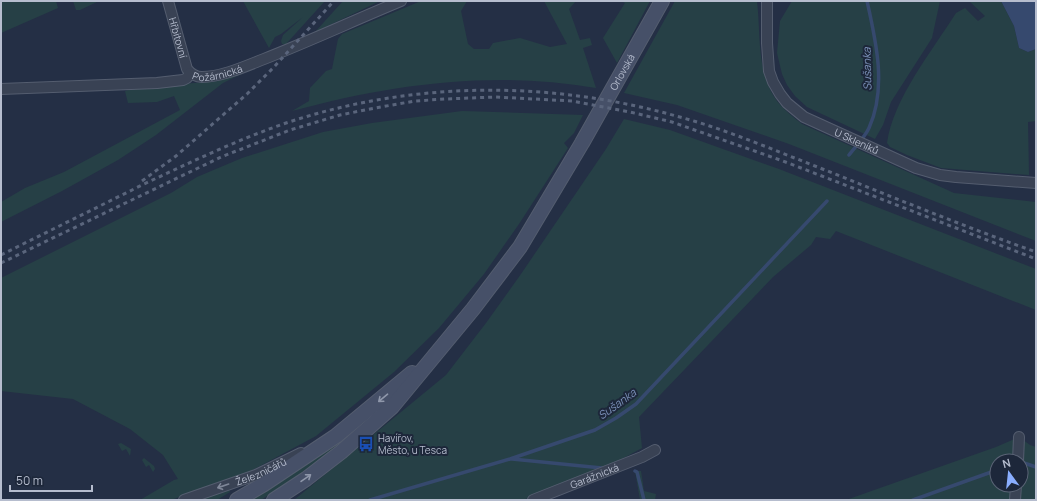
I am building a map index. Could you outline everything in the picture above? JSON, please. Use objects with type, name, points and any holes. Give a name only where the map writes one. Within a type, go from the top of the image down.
[{"type":"main road","name":"Orlovská","points":[[444,345],[520,247],[582,143],[662,1]]},
{"type":"main road","points":[[237,500],[336,436],[380,401],[444,345]]},
{"type":"main road","points":[[274,500],[306,479],[341,452],[392,408],[444,345]]},
{"type":"street","name":"Hřbitovní","points":[[168,1],[186,66],[190,73]]},
{"type":"street","name":"Požárnická","points":[[1,89],[183,80],[187,78],[190,73],[198,77],[206,77],[241,68],[308,42],[401,1]]},
{"type":"street","name":"U Skleníků","points":[[768,1],[767,56],[773,82],[787,103],[804,117],[916,168],[940,175],[1036,183]]},
{"type":"street","name":"Železničářů","points":[[184,500],[256,475],[336,436]]},
{"type":"street","points":[[1018,453],[1019,442]]},
{"type":"street","name":"Garážnická","points":[[533,500],[642,457],[655,450]]},
{"type":"green space","points":[[1,1],[56,1],[58,8],[1,33]]},
{"type":"green space","points":[[73,1],[99,1],[80,10],[76,10]]},
{"type":"green space","points":[[243,1],[325,1],[286,44],[282,44],[281,41],[283,35],[303,17],[275,37],[269,48]]},
{"type":"green space","points":[[343,1],[380,1],[315,32]]},
{"type":"green space","points":[[421,1],[467,1],[461,11],[468,44],[474,49],[489,49],[493,43],[520,38],[550,47],[567,44],[544,1],[576,1],[569,9],[580,40],[590,38],[592,45],[583,48],[596,88],[520,80],[482,80],[405,87],[367,93],[292,111],[309,101],[310,88],[326,71],[332,69],[338,39],[342,34]]},
{"type":"green space","points":[[621,1],[650,1],[617,63],[603,38],[625,3]]},
{"type":"green space","points":[[675,1],[757,1],[762,65],[770,90],[777,101],[789,113],[802,124],[954,193],[1036,202],[1036,241],[789,144],[677,105],[624,93]]},
{"type":"green space","points":[[792,1],[940,1],[932,38],[891,102],[883,125],[875,139],[807,107],[795,96],[787,85],[782,74],[777,53],[780,21]]},
{"type":"green space","points":[[969,1],[1001,1],[1014,26],[1019,48],[1028,52],[1036,49],[1036,121],[1028,122],[1029,175],[941,168],[907,155],[890,147],[887,143],[897,109],[905,93],[925,59],[956,13],[965,8],[978,21],[985,16]]},
{"type":"green space","points":[[243,73],[223,83],[156,135],[118,160],[1,222],[1,202],[25,188],[64,172],[180,110],[174,96],[157,102],[128,103],[125,91],[136,88],[218,81]]},
{"type":"green space","points":[[462,111],[583,115],[574,133],[564,143],[568,148],[519,224],[484,274],[439,328],[394,372],[316,436],[249,472],[171,500],[140,500],[178,479],[163,455],[130,429],[73,399],[1,391],[1,278],[171,193],[197,177],[242,158],[323,132],[372,123]]},
{"type":"green space","points":[[624,119],[670,130],[779,169],[1036,269],[1036,310],[836,231],[830,239],[816,237],[811,245],[773,277],[639,417],[642,448],[620,460],[523,500],[294,500],[446,375],[521,274],[606,149]]},
{"type":"green space","points":[[1019,437],[1030,445],[1036,447],[1036,500],[846,500],[996,447]]},
{"type":"green space","points":[[340,441],[341,443],[309,469],[261,500],[249,500],[309,463]]},
{"type":"green space","points":[[121,443],[131,449],[130,456],[126,449],[122,451],[118,444]]},
{"type":"green space","points":[[144,458],[154,466],[155,469],[153,472],[149,465],[146,467],[142,460]]},
{"type":"green space","points":[[635,471],[641,471],[644,491],[656,494],[655,500],[640,500]]},
{"type":"green space","points":[[229,489],[230,492],[217,500],[197,500]]},
{"type":"water","points":[[1001,1],[1036,1],[1036,49],[1028,52],[1019,48],[1014,26]]},
{"type":"waterway","name":"Sušanka","points":[[849,155],[869,128],[878,97],[878,64],[874,32],[867,1]]},
{"type":"waterway","name":"Sušanka","points":[[370,500],[510,459],[595,430],[616,418],[636,404],[827,201]]},
{"type":"waterway","points":[[512,459],[602,468]]},
{"type":"waterway","points":[[1029,465],[1036,467]]},
{"type":"waterway","points":[[635,471],[637,472],[644,500]]},
{"type":"waterway","points":[[913,500],[989,473]]},
{"type":"railway","points":[[142,181],[176,156],[247,94],[274,67],[334,1]]},
{"type":"railway","points":[[1,255],[144,184],[232,144],[286,123],[334,109],[382,99],[431,93],[480,90],[530,91],[579,96],[628,104],[676,116],[744,138],[1036,252]]},
{"type":"railway","points":[[1,263],[221,157],[290,130],[340,115],[415,101],[496,97],[572,101],[672,122],[783,161],[1036,259]]},
{"type":"place","name":"Havířov, Město, u Tesca","points":[[366,444]]}]
